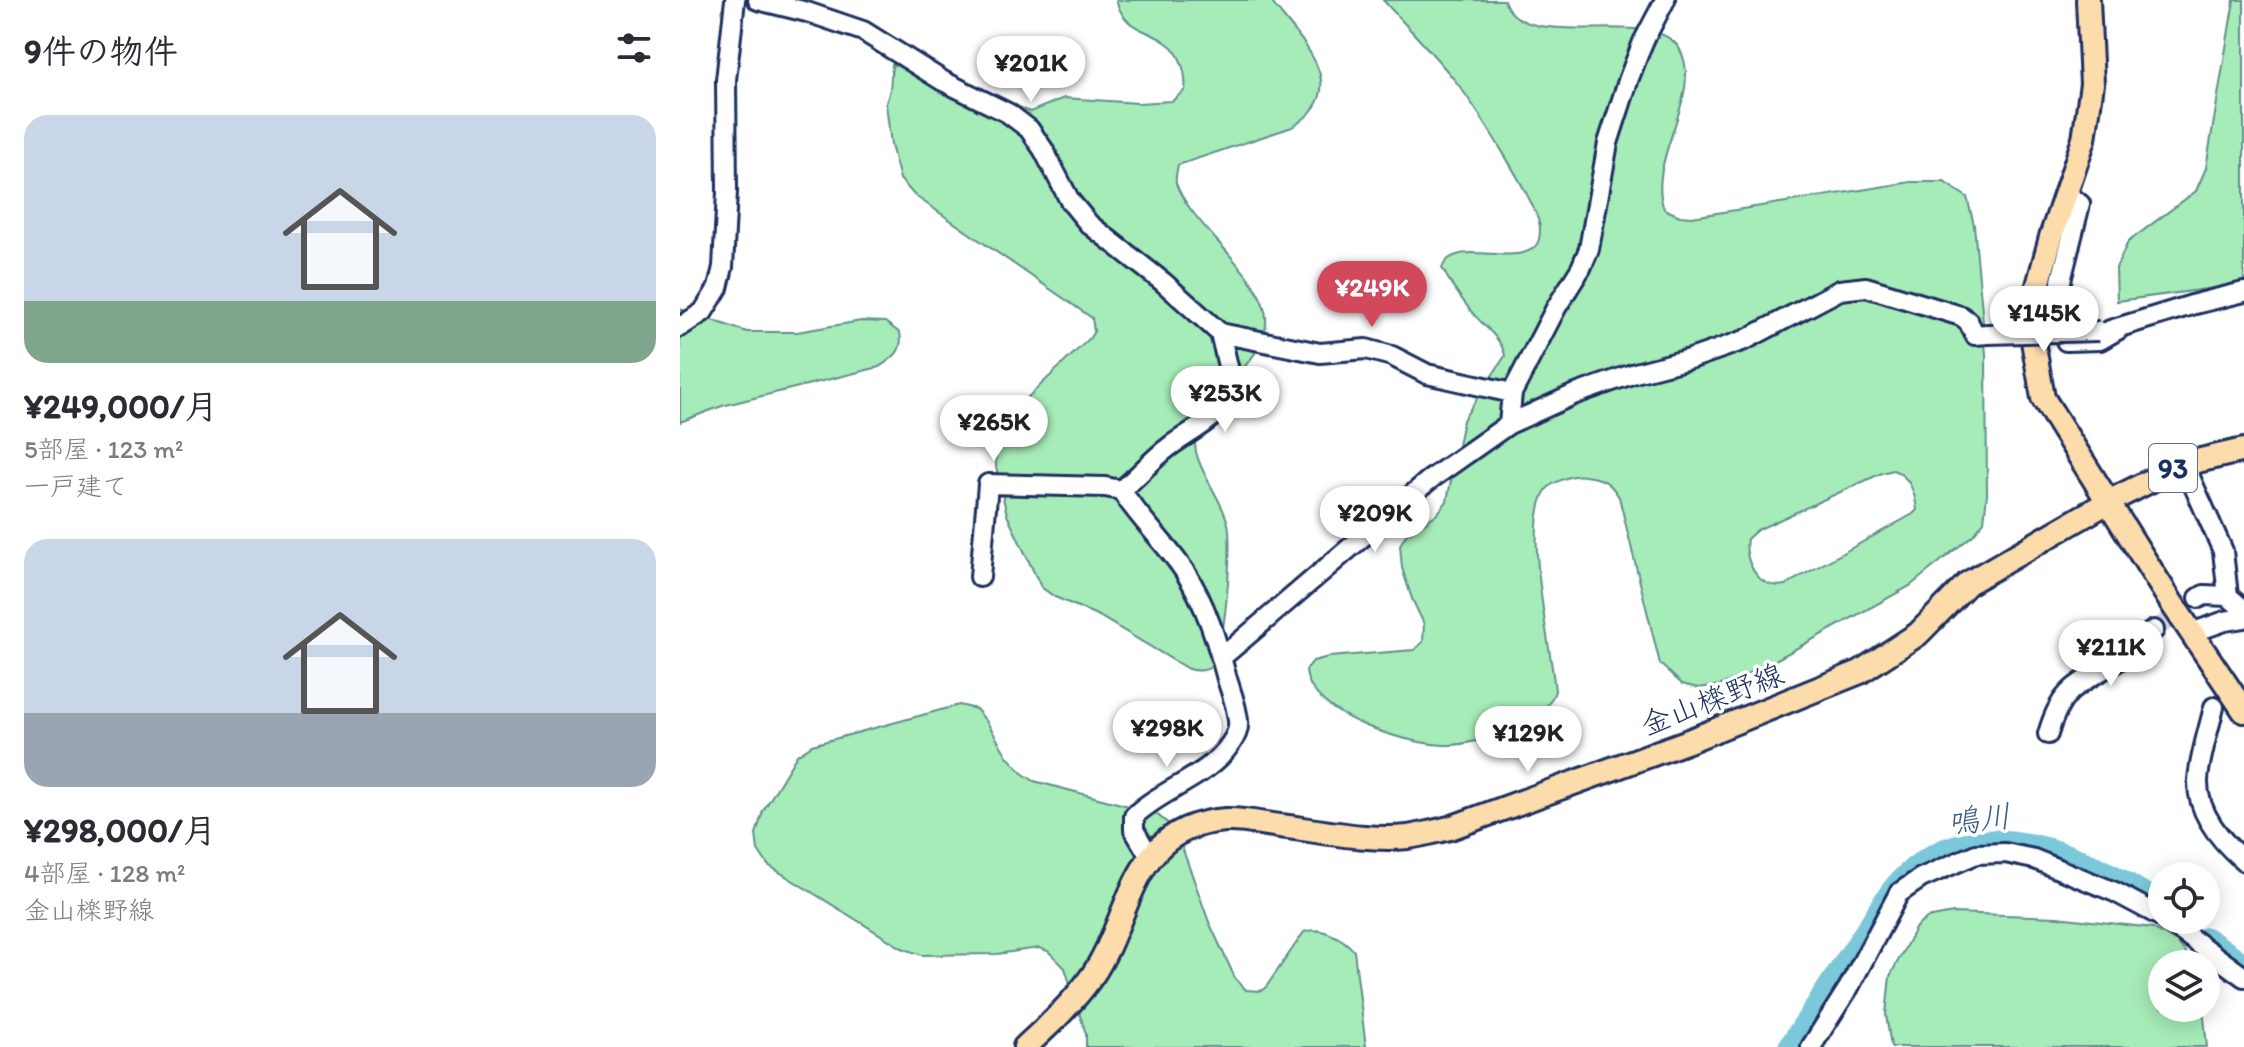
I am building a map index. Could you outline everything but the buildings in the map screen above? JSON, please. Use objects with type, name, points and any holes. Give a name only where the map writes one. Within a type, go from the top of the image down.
[{"type":"main road","points":[[2088,0],[2092,84],[2084,139],[2051,237],[2035,297],[2033,341],[2043,398],[2191,633],[2244,711]]},
{"type":"main road","name":"93","points":[[2108,502],[2184,464],[2244,450]]},
{"type":"main road","name":"金山檪野線","points":[[1025,1047],[1052,1022],[1093,974],[1129,893],[1150,857],[1168,837],[1186,827],[1227,819],[1380,837],[1409,837],[1450,828],[1686,742],[1860,672],[1918,634],[1968,583],[2108,502]]},
{"type":"street","points":[[680,327],[703,312],[718,288],[723,267],[727,192],[726,80],[735,0]]},
{"type":"street","points":[[758,0],[863,31],[943,81],[1008,113],[1029,129],[1070,201],[1089,224],[1163,282],[1220,333],[1320,353],[1366,349],[1392,356],[1427,374],[1512,393]]},
{"type":"street","points":[[1509,424],[1512,393],[1585,258],[1608,143],[1629,78],[1665,0]]},
{"type":"street","points":[[2066,193],[2080,204],[2061,281],[2059,317],[2066,341],[2100,340],[2119,329],[2195,304],[2244,292]]},
{"type":"street","points":[[1221,658],[1428,481],[1509,424],[1573,395],[1745,340],[1840,290],[1866,287],[1961,316],[1968,321],[1975,335],[2119,329]]},
{"type":"street","points":[[1121,490],[1171,446],[1206,425],[1230,395],[1233,387],[1220,333]]},
{"type":"street","points":[[2184,464],[2223,551],[2228,596]]},
{"type":"street","points":[[980,577],[988,484],[1121,490],[1138,516],[1164,543],[1186,573],[1206,611],[1238,720],[1238,731],[1216,761],[1134,816],[1134,830],[1150,857]]},
{"type":"street","points":[[2199,598],[2204,595],[2228,596],[2244,610]]},
{"type":"street","points":[[2191,633],[2244,618]]},
{"type":"street","points":[[2048,734],[2053,715],[2068,691],[2120,659],[2154,630]]},
{"type":"street","points":[[2214,707],[2198,781],[2203,807],[2218,835],[2244,861]]},
{"type":"street","points":[[1811,1047],[1849,987],[1899,893],[1921,878],[1976,854],[2005,853],[2034,859],[2115,892],[2148,910]]},
{"type":"street","points":[[2186,934],[2244,977]]},
{"type":"green space","points":[[1116,0],[1270,0],[1307,48],[1321,81],[1320,97],[1311,112],[1292,127],[1178,165],[1176,183],[1184,199],[1253,285],[1266,318],[1265,332],[1259,346],[1241,371],[1208,405],[1196,428],[1195,448],[1199,461],[1225,515],[1229,535],[1229,575],[1220,642],[1211,667],[1197,671],[1188,669],[1099,616],[1055,597],[1041,587],[1007,515],[996,467],[995,440],[1004,420],[1090,338],[1094,331],[1092,318],[914,195],[900,179],[891,145],[886,104],[892,65],[936,68],[1030,112],[1064,98],[1138,103],[1172,101],[1185,90],[1180,59],[1168,44],[1131,24]]},
{"type":"green space","points":[[1383,0],[1504,0],[1516,16],[1535,25],[1643,30],[1664,36],[1679,48],[1685,66],[1681,106],[1662,169],[1660,190],[1664,209],[1680,216],[1692,217],[1911,182],[1944,182],[1967,197],[1974,225],[1986,354],[1987,494],[1984,521],[1973,535],[1910,586],[1759,669],[1721,685],[1698,688],[1682,684],[1660,664],[1619,497],[1609,484],[1601,480],[1585,476],[1570,477],[1549,487],[1539,507],[1537,558],[1555,691],[1542,711],[1496,735],[1451,745],[1413,741],[1365,726],[1324,701],[1311,687],[1306,670],[1313,661],[1414,650],[1423,642],[1424,624],[1402,568],[1400,545],[1406,535],[1437,514],[1447,501],[1463,420],[1505,356],[1496,338],[1467,306],[1442,268],[1448,259],[1457,255],[1522,253],[1535,247],[1540,236],[1540,227],[1528,197],[1477,111],[1448,72]],"holes":[[[1893,470],[1913,491],[1917,510],[1913,514],[1785,585],[1776,586],[1760,579],[1750,565],[1747,539],[1757,530],[1882,473]]]},
{"type":"green space","points":[[2234,0],[2244,0],[2244,284],[2117,301],[2116,268],[2128,242],[2196,191],[2206,168]]},
{"type":"green space","points":[[680,309],[747,332],[797,332],[861,321],[885,322],[900,333],[901,339],[893,357],[879,367],[722,406],[680,422]]},
{"type":"green space","points":[[959,705],[976,709],[1007,756],[1034,781],[1155,813],[1170,825],[1178,836],[1209,922],[1235,978],[1246,990],[1261,991],[1266,987],[1304,932],[1324,932],[1350,946],[1354,951],[1366,1047],[1086,1047],[1086,1034],[1065,968],[1048,951],[1039,948],[997,954],[922,955],[902,948],[768,865],[758,850],[756,834],[763,811],[797,755],[812,745]]},
{"type":"green space","points":[[1953,913],[2057,917],[2148,927],[2148,934],[2163,934],[2183,950],[2148,950],[2148,1022],[2204,1022],[2207,1047],[1891,1047],[1886,1014],[1890,976],[1916,927],[1927,918]]},
{"type":"waterway","name":"鳴川","points":[[1790,1047],[1890,895],[1906,876],[1935,855],[1967,844],[2000,842],[2035,846],[2103,872],[2148,898]]},
{"type":"waterway","name":"鳴川","points":[[2206,939],[2244,965]]},
{"type":"tunnel","points":[[2154,630],[2199,598]]}]
